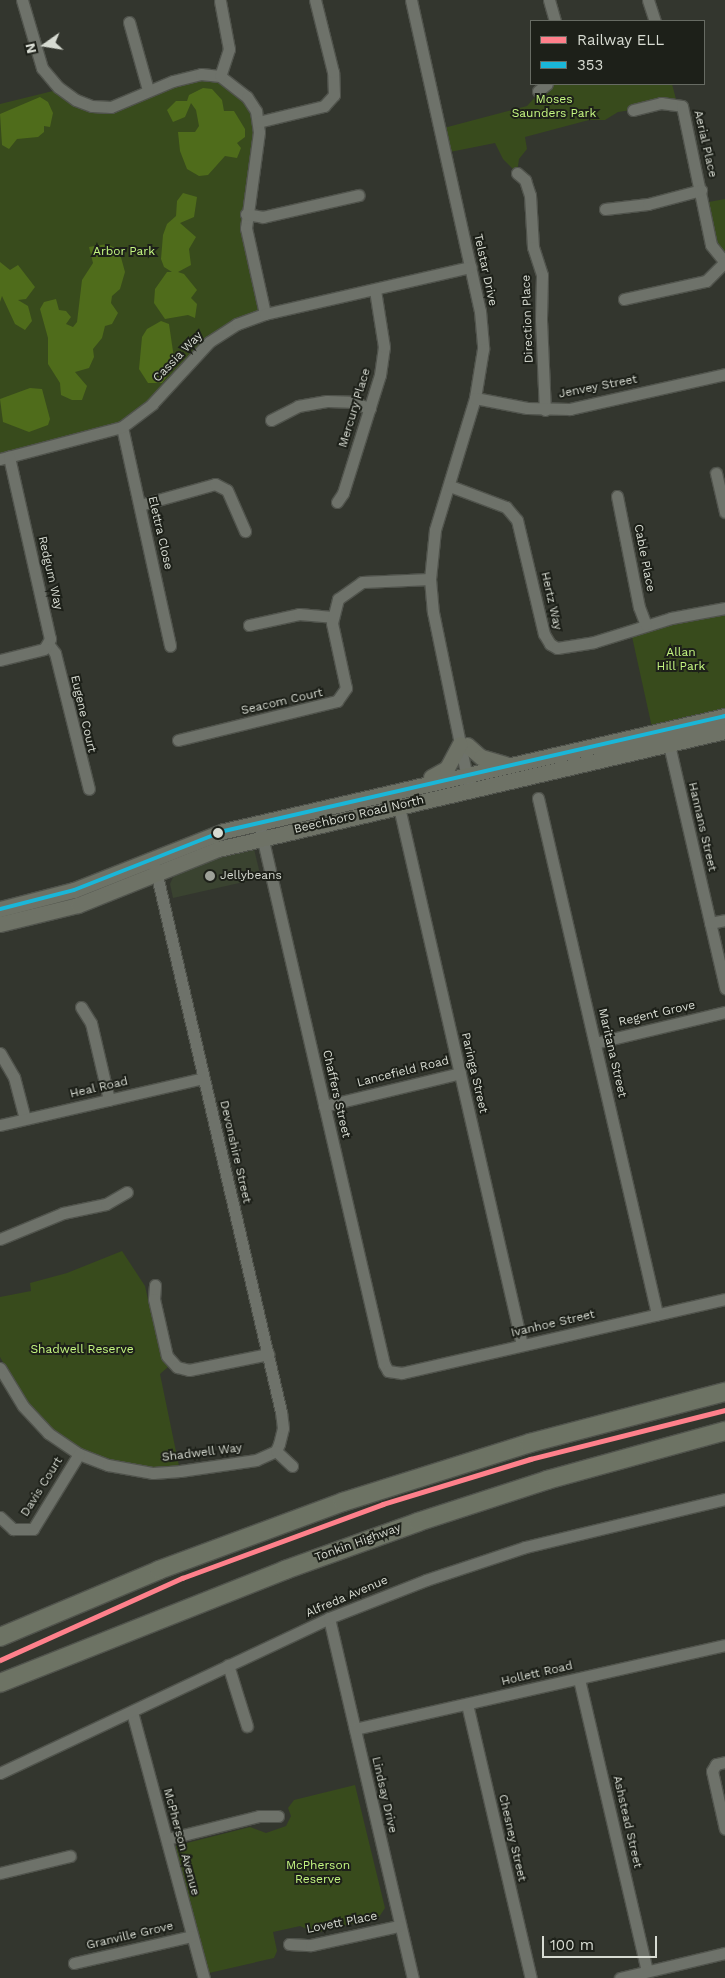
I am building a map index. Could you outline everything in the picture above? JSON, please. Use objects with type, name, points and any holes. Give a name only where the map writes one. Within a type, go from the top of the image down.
[{"type":"highway","points":[[0,1637],[168,1566],[343,1502],[568,1432],[725,1392]]},
{"type":"highway","name":"Tonkin Highway","points":[[0,1683],[285,1570],[418,1522],[579,1471],[725,1431]]},
{"type":"highway","points":[[579,1471],[725,1442]]},
{"type":"main road","name":"Beechboro Road North","points":[[0,924],[78,905],[155,867],[204,837],[261,830],[398,807],[667,737],[725,716]]},
{"type":"main road","name":"Beechboro Road North","points":[[261,830],[412,787],[507,765],[667,737],[725,730]]},
{"type":"main road","points":[[412,787],[447,768],[463,744],[482,757],[507,765]]},
{"type":"main road","name":"Beechboro Road North","points":[[0,910],[155,867]]},
{"type":"street","points":[[22,0],[37,58],[46,75],[67,94],[92,106],[111,107],[185,76],[220,76],[240,90],[252,104],[258,122],[246,214],[246,228],[265,314]]},
{"type":"street","points":[[258,122],[324,106],[334,95],[333,72],[315,0]]},
{"type":"street","name":"Telstar Drive","points":[[411,0],[480,311],[483,349],[475,398],[436,530],[430,579],[433,612],[474,788]]},
{"type":"street","points":[[549,0],[555,20]]},
{"type":"street","points":[[648,0],[655,20]]},
{"type":"street","points":[[220,1],[229,49],[220,76]]},
{"type":"street","points":[[129,22],[148,90]]},
{"type":"street","points":[[538,91],[546,85]]},
{"type":"street","name":"Aerial Place","points":[[633,110],[661,103],[682,106],[701,190],[711,246],[725,262]]},
{"type":"street","name":"Direction Place","points":[[517,173],[525,180],[530,195],[533,248],[542,275],[541,320],[545,410]]},
{"type":"street","points":[[605,210],[648,204],[701,190]]},
{"type":"street","points":[[246,214],[264,217],[359,195]]},
{"type":"street","points":[[624,299],[706,281],[725,262]]},
{"type":"street","name":"Cassia Way","points":[[5,458],[122,427],[152,404],[209,342],[237,324],[265,314],[471,267]]},
{"type":"street","name":"Mercury Place","points":[[337,502],[344,492],[380,376],[384,347],[375,290]]},
{"type":"street","name":"Jenvey Street","points":[[475,398],[545,410],[583,407],[725,374]]},
{"type":"street","points":[[270,420],[291,409],[327,401],[351,402],[370,408]]},
{"type":"street","name":"Elettra Close","points":[[122,427],[170,646]]},
{"type":"street","name":"Redgum Way","points":[[5,458],[49,631],[49,645]]},
{"type":"street","points":[[716,473],[725,512]]},
{"type":"street","points":[[140,505],[215,484],[227,490],[245,531]]},
{"type":"street","name":"Hertz Way","points":[[450,486],[506,507],[517,520],[544,634],[550,644],[564,648],[594,642],[646,625],[725,608]]},
{"type":"street","name":"Cable Place","points":[[617,496],[639,607],[646,625]]},
{"type":"street","points":[[249,625],[299,614],[332,617],[338,599],[362,582],[430,579]]},
{"type":"street","name":"Seacom Court","points":[[178,740],[337,701],[346,688],[332,617]]},
{"type":"street","points":[[0,660],[49,645]]},
{"type":"street","name":"Eugene Court","points":[[49,645],[55,653],[89,789]]},
{"type":"street","name":"Hannans Street","points":[[667,737],[725,988]]},
{"type":"street","name":"Maritana Street","points":[[538,798],[657,1314]]},
{"type":"street","name":"Paringa Street","points":[[398,807],[522,1345]]},
{"type":"street","name":"Chaffers Street","points":[[261,830],[384,1364],[388,1370]]},
{"type":"street","name":"Devonshire Street","points":[[155,867],[283,1420],[276,1451]]},
{"type":"street","points":[[710,923],[725,920]]},
{"type":"street","points":[[81,1007],[91,1023],[109,1100]]},
{"type":"street","name":"Regent Grove","points":[[595,1044],[725,1012]]},
{"type":"street","points":[[0,1053],[14,1078],[25,1119]]},
{"type":"street","name":"Lancefield Road","points":[[324,1106],[460,1073]]},
{"type":"street","name":"Heal Road","points":[[0,1125],[204,1078]]},
{"type":"street","points":[[0,1239],[63,1213],[106,1204],[127,1192]]},
{"type":"street","points":[[155,1285],[154,1299],[167,1356],[177,1367],[189,1370],[268,1354]]},
{"type":"street","name":"Ivanhoe Street","points":[[388,1370],[402,1373],[725,1299]]},
{"type":"street","name":"Shadwell Way","points":[[0,1370],[32,1416],[80,1454],[114,1467],[153,1473],[256,1460],[276,1451]]},
{"type":"street","points":[[276,1451],[292,1466]]},
{"type":"street","name":"Davis Court","points":[[0,1517],[12,1529],[33,1528],[80,1454]]},
{"type":"street","name":"Alfreda Avenue","points":[[0,1773],[329,1618],[486,1558],[725,1500]]},
{"type":"street","name":"Lindsay Drive","points":[[329,1618],[399,1926],[413,1978]]},
{"type":"street","name":"Hollett Road","points":[[355,1729],[725,1645]]},
{"type":"street","points":[[228,1665],[247,1726]]},
{"type":"street","name":"Ashstead Street","points":[[579,1678],[647,1971]]},
{"type":"street","name":"Chesney Street","points":[[466,1704],[531,1978]]},
{"type":"street","name":"McPherson Avenue","points":[[132,1712],[204,1978]]},
{"type":"street","points":[[725,1762],[716,1764],[712,1771],[725,1829]]},
{"type":"street","points":[[167,1839],[259,1816],[278,1816]]},
{"type":"street","points":[[0,1873],[70,1856]]},
{"type":"street","name":"Lovett Place","points":[[289,1944],[311,1945],[399,1926]]},
{"type":"street","name":"Granville Grove","points":[[74,1963],[192,1936]]},
{"type":"street","points":[[620,1978],[725,1953]]},
{"type":"shaded area","points":[[254,849],[261,878],[173,898],[170,884],[174,875],[223,854]]},
{"type":"green space","name":"Arbor Park","points":[[213,74],[256,111],[246,214],[265,314],[237,324],[131,421],[0,459],[0,104],[61,89],[92,106]]},
{"type":"green space","name":"Moses Saunders Park","points":[[546,85],[672,85],[677,103],[618,112],[605,120],[589,120],[525,137],[527,149],[519,159],[517,173],[503,159],[495,143],[445,153],[440,129],[527,106]]},
{"type":"green space","points":[[203,88],[212,89],[222,100],[224,111],[234,111],[245,129],[245,137],[237,143],[241,148],[237,158],[225,156],[208,175],[199,176],[187,169],[180,151],[178,132],[195,132],[199,126],[196,110],[191,103],[185,117],[173,122],[167,110],[176,101],[187,101],[189,95]]},
{"type":"green space","points":[[40,97],[48,102],[53,113],[50,127],[44,126],[44,132],[38,137],[17,139],[9,149],[2,145],[0,114]]},
{"type":"green space","points":[[183,193],[197,197],[194,217],[180,223],[196,237],[189,249],[191,265],[178,272],[184,274],[197,290],[191,298],[197,304],[195,318],[188,315],[165,319],[154,303],[155,289],[167,272],[172,272],[164,267],[161,259],[163,235],[167,224],[176,216],[177,201]]},
{"type":"green space","points":[[725,199],[725,262],[720,258],[703,203]]},
{"type":"green space","points":[[107,244],[119,250],[125,272],[120,289],[112,296],[111,303],[118,313],[112,324],[105,326],[102,338],[93,349],[94,357],[89,368],[75,372],[87,386],[82,400],[72,400],[61,395],[60,383],[48,364],[48,338],[40,309],[44,302],[56,299],[59,310],[66,311],[71,317],[66,324],[73,327],[77,322],[82,280],[93,263],[89,247]]},
{"type":"green space","points":[[0,262],[10,270],[18,265],[35,287],[26,299],[18,300],[28,306],[32,321],[25,330],[15,324],[2,296],[0,302]]},
{"type":"green space","points":[[161,321],[169,324],[175,365],[162,383],[148,383],[139,369],[142,337],[147,329]]},
{"type":"green space","points":[[30,388],[42,389],[50,419],[48,425],[29,432],[3,422],[0,399]]},
{"type":"green space","name":"Allan Hill Park","points":[[725,608],[725,716],[653,732],[631,632]]},
{"type":"green space","name":"Shadwell Reserve","points":[[122,1251],[145,1286],[161,1357],[168,1367],[160,1374],[179,1466],[154,1468],[110,1460],[81,1449],[52,1429],[26,1402],[0,1357],[0,1297],[31,1291],[30,1283],[67,1273]]},
{"type":"green space","name":"McPherson Reserve","points":[[355,1785],[385,1908],[379,1917],[315,1933],[300,1926],[273,1932],[277,1951],[274,1958],[209,1973],[175,1846],[250,1827],[266,1833],[286,1826],[291,1816],[288,1808],[294,1800]]},
{"type":"rail line","name":"ELL","points":[[0,1660],[182,1578],[383,1504],[530,1459],[725,1410]]},
{"type":"transit line","name":"353","points":[[0,909],[74,890],[224,831],[725,716]]},
{"type":"place","name":"Jellybeans","points":[[210,876]]}]
